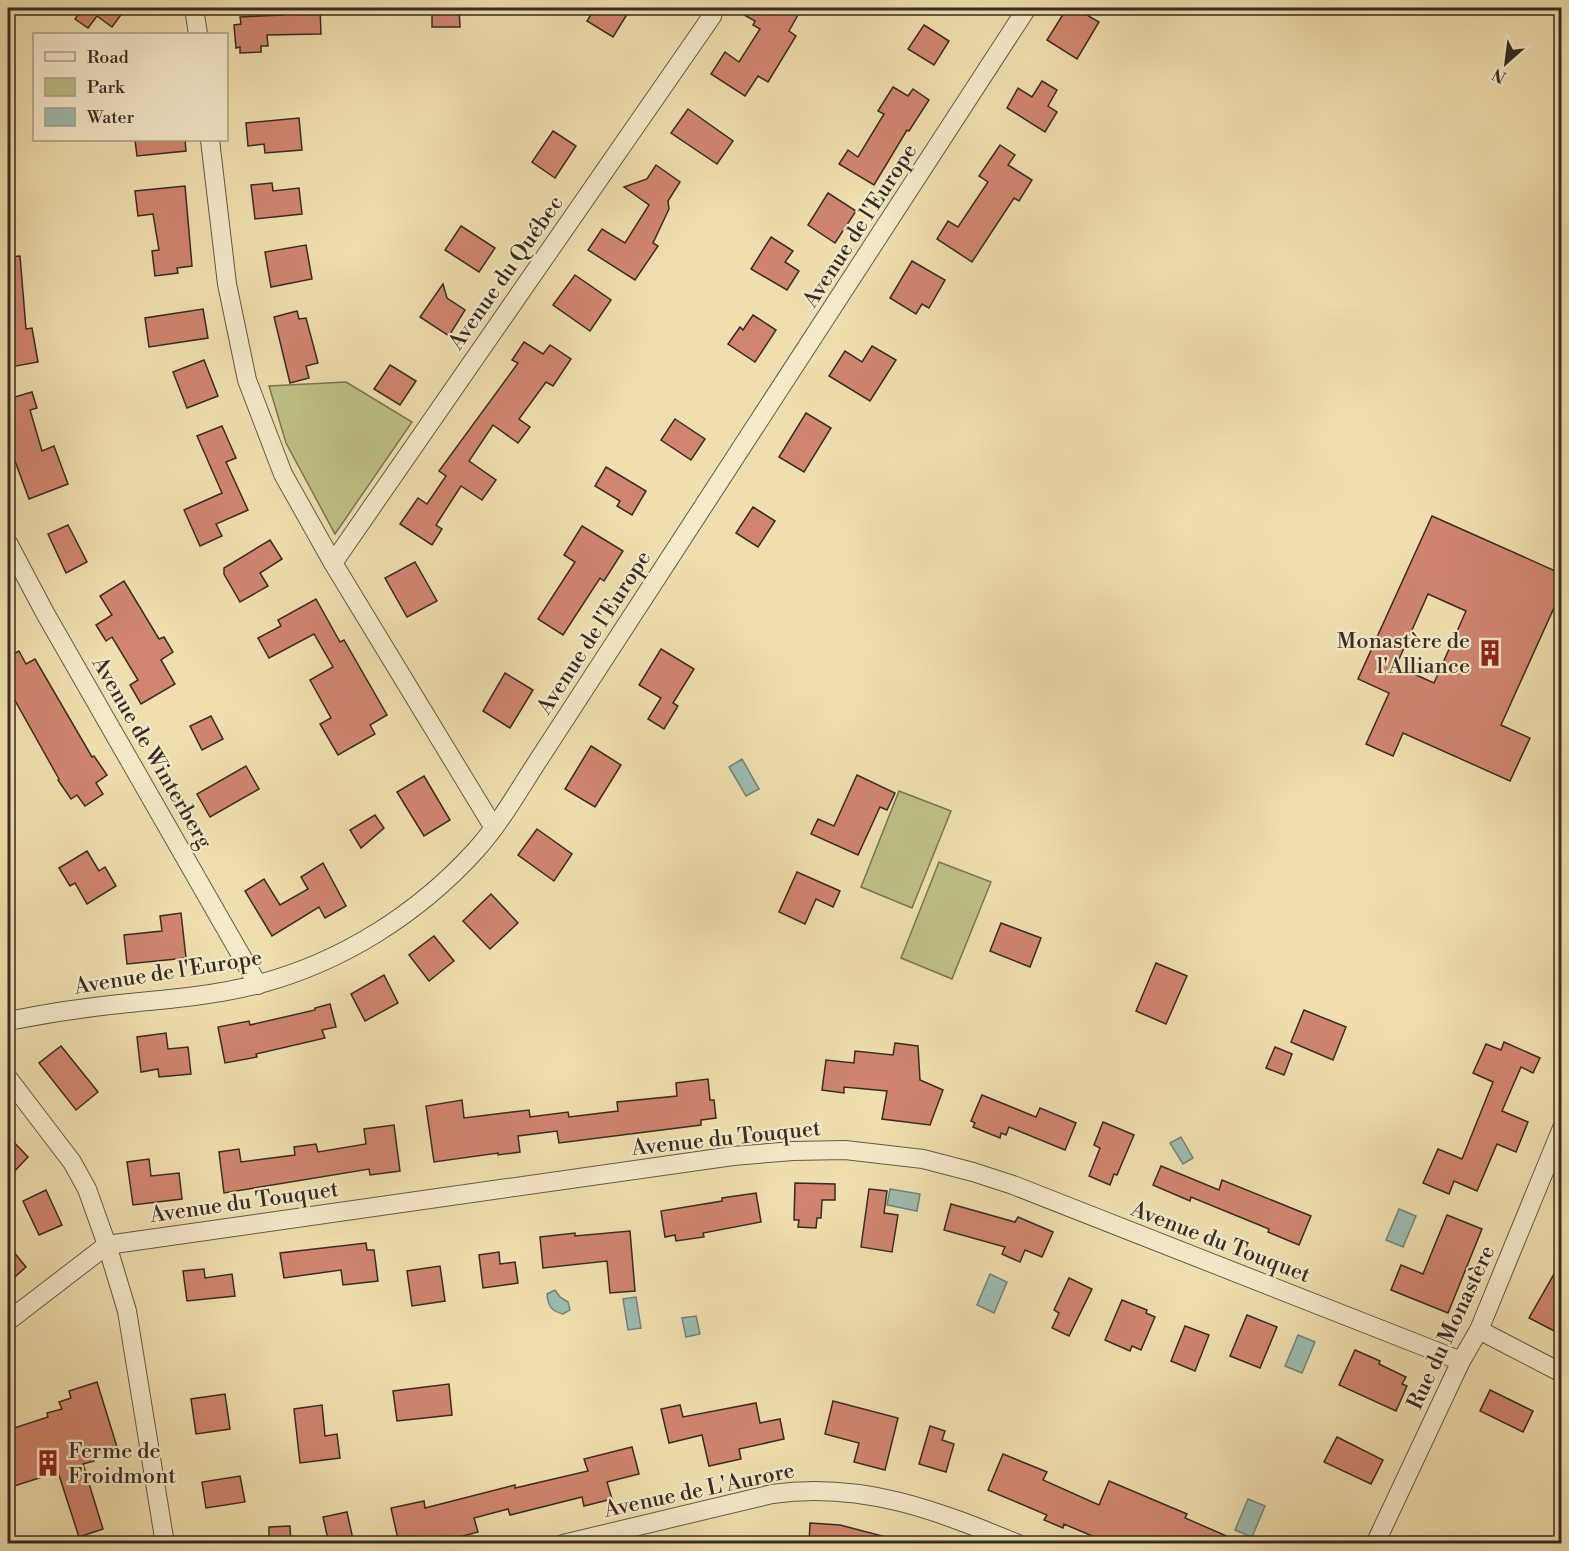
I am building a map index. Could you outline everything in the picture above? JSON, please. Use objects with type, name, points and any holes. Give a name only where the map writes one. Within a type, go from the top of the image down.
[{"type":"street","points":[[194,8],[198,33]]},
{"type":"street","name":"Avenue du Québec","points":[[333,563],[712,16],[714,8]]},
{"type":"street","name":"Avenue de l'Europe","points":[[8,1021],[42,1014],[212,993],[258,984],[315,966],[370,938],[424,899],[475,851],[494,828],[1028,8]]},
{"type":"street","points":[[210,141],[227,284],[247,380],[283,474],[333,563],[494,828]]},
{"type":"street","name":"Avenue de Winterberg","points":[[8,543],[51,623],[258,984]]},
{"type":"street","points":[[8,1078],[72,1162],[87,1189],[107,1245],[127,1311],[165,1544]]},
{"type":"street","name":"Rue du Monastère","points":[[1375,1544],[1461,1361],[1479,1330],[1562,1128]]},
{"type":"street","name":"Avenue du Touquet","points":[[107,1245],[733,1156],[845,1150],[924,1159],[1013,1185],[1461,1361]]},
{"type":"street","points":[[8,1321],[107,1245]]},
{"type":"street","points":[[1479,1330],[1562,1373]]},
{"type":"street","name":"Avenue de L'Aurore","points":[[563,1544],[772,1494],[801,1490],[828,1490],[855,1492],[928,1510],[1018,1544]]},
{"type":"green space","points":[[346,382],[412,422],[335,534],[286,443],[269,386]]},
{"type":"green space","points":[[899,791],[951,811],[912,908],[861,887]]},
{"type":"green space","points":[[939,862],[991,882],[952,979],[901,958]]},
{"type":"water","points":[[742,759],[759,789],[746,796],[729,767]]},
{"type":"water","points":[[1181,1137],[1193,1158],[1183,1164],[1170,1143]]},
{"type":"water","points":[[890,1189],[920,1194],[917,1211],[887,1205]]},
{"type":"water","points":[[1399,1209],[1416,1216],[1403,1247],[1386,1240]]},
{"type":"water","points":[[990,1274],[1007,1282],[994,1313],[977,1305]]},
{"type":"water","points":[[555,1290],[568,1302],[570,1310],[563,1314],[553,1310],[548,1302],[547,1294]]},
{"type":"water","points":[[636,1297],[641,1328],[628,1330],[623,1299]]},
{"type":"water","points":[[696,1316],[700,1334],[686,1337],[682,1318]]},
{"type":"water","points":[[1298,1335],[1315,1342],[1302,1373],[1285,1366]]},
{"type":"water","points":[[1248,1499],[1265,1506],[1252,1537],[1235,1530]]},
{"type":"building","points":[[82,8],[126,8],[112,27],[97,16],[88,28],[75,19]]},
{"type":"building","points":[[283,8],[320,8],[321,34],[267,35],[268,46],[261,46],[261,52],[240,53],[240,47],[236,48],[234,25],[241,24],[240,17],[283,15]]},
{"type":"building","points":[[432,8],[459,8],[460,27],[432,27]]},
{"type":"building","points":[[595,8],[631,8],[613,37],[587,21]]},
{"type":"building","points":[[732,8],[790,8],[799,13],[789,31],[796,36],[768,82],[758,76],[745,96],[711,74],[725,52],[739,62],[760,29],[753,25],[755,21]]},
{"type":"building","points":[[1067,8],[1075,8],[1099,22],[1077,59],[1047,40]]},
{"type":"building","points":[[924,25],[949,41],[934,65],[908,49]]},
{"type":"building","points":[[1042,81],[1057,90],[1048,106],[1057,112],[1045,132],[1007,108],[1018,88],[1032,97]]},
{"type":"building","points":[[893,87],[908,96],[913,89],[929,100],[909,131],[907,130],[874,185],[839,164],[848,150],[858,157],[884,114],[878,111]]},
{"type":"building","points":[[688,109],[733,141],[717,164],[671,133]]},
{"type":"building","points":[[299,118],[302,150],[265,153],[264,144],[248,146],[246,123]]},
{"type":"building","points":[[553,131],[576,146],[555,178],[532,162]]},
{"type":"building","points":[[135,141],[185,141],[186,151],[137,156]]},
{"type":"building","points":[[1000,145],[1015,155],[1008,165],[1032,180],[1019,201],[1014,198],[972,262],[937,239],[948,221],[958,227],[988,182],[979,176]]},
{"type":"building","points":[[656,165],[680,182],[668,201],[669,209],[653,243],[658,246],[635,280],[588,250],[602,229],[625,243],[649,205],[624,187],[647,179]]},
{"type":"building","points":[[272,183],[273,191],[299,188],[302,214],[255,219],[251,185]]},
{"type":"building","points":[[185,186],[192,266],[177,268],[178,273],[155,276],[152,251],[159,250],[153,214],[138,216],[135,191]]},
{"type":"building","points":[[828,193],[856,211],[835,243],[808,225]]},
{"type":"building","points":[[461,226],[495,248],[479,272],[445,250]]},
{"type":"building","points":[[771,237],[793,251],[785,262],[799,271],[787,290],[751,269]]},
{"type":"building","points":[[306,245],[312,279],[271,287],[265,252]]},
{"type":"building","points":[[20,256],[26,329],[32,328],[38,362],[11,367],[10,362],[8,363],[8,257]]},
{"type":"building","points":[[912,261],[945,280],[929,308],[922,304],[916,314],[890,298]]},
{"type":"building","points":[[575,275],[611,300],[590,331],[553,305]]},
{"type":"building","points":[[443,284],[447,298],[465,310],[449,336],[420,317]]},
{"type":"building","points":[[203,309],[208,338],[149,347],[145,318]]},
{"type":"building","points":[[297,311],[299,319],[306,318],[318,363],[306,366],[309,378],[290,383],[274,317]]},
{"type":"building","points":[[753,315],[776,330],[755,362],[728,344],[740,327],[743,330]]},
{"type":"building","points":[[524,342],[543,354],[550,345],[571,359],[553,386],[546,382],[519,419],[530,427],[518,443],[493,425],[469,461],[496,480],[482,500],[461,486],[436,525],[442,529],[432,545],[400,524],[418,498],[427,504],[446,476],[439,471],[518,363],[512,360]]},
{"type":"building","points":[[872,346],[896,360],[870,401],[829,376],[845,351],[862,362]]},
{"type":"building","points":[[204,360],[218,396],[187,408],[173,372]]},
{"type":"building","points":[[390,365],[416,381],[400,405],[374,389]]},
{"type":"building","points":[[32,392],[37,408],[30,410],[42,451],[54,446],[68,484],[29,499],[8,442],[8,399]]},
{"type":"building","points":[[806,413],[831,428],[804,472],[779,457]]},
{"type":"building","points":[[675,419],[705,439],[691,460],[661,440]]},
{"type":"building","points":[[222,426],[236,458],[226,462],[248,510],[216,524],[222,536],[200,546],[184,510],[222,493],[197,436]]},
{"type":"building","points":[[606,467],[646,491],[632,515],[617,506],[620,501],[595,486]]},
{"type":"building","points":[[753,507],[775,521],[758,547],[736,533]]},
{"type":"building","name":"Monastère de l'Alliance","points":[[1432,516],[1562,574],[1562,590],[1501,725],[1530,738],[1510,781],[1403,733],[1393,756],[1366,744],[1389,693],[1358,679]],"holes":[[[1428,594],[1466,611],[1434,683],[1396,666]]]},
{"type":"building","points":[[68,525],[87,562],[66,573],[48,534]]},
{"type":"building","points":[[582,526],[623,551],[604,581],[600,578],[563,635],[538,619],[575,562],[564,555]]},
{"type":"building","points":[[270,540],[282,559],[260,573],[268,586],[240,602],[224,574],[224,568]]},
{"type":"building","points":[[415,562],[437,601],[407,617],[385,578]]},
{"type":"building","points":[[124,581],[159,639],[164,637],[173,652],[161,660],[175,684],[141,704],[130,685],[138,680],[112,637],[106,641],[96,625],[112,615],[100,596]]},
{"type":"building","points":[[316,599],[340,642],[344,640],[387,715],[370,725],[375,734],[338,755],[320,724],[331,718],[310,680],[333,667],[314,634],[269,658],[258,638],[281,626],[278,620]]},
{"type":"building","points":[[661,649],[694,669],[673,703],[678,706],[664,729],[648,719],[661,698],[639,685]]},
{"type":"building","points":[[19,651],[26,664],[35,659],[92,757],[94,756],[107,775],[96,783],[103,794],[85,806],[77,795],[71,799],[58,780],[13,697],[8,700],[8,657]]},
{"type":"building","points":[[505,673],[533,690],[510,728],[483,711]]},
{"type":"building","points":[[211,716],[223,739],[202,750],[190,726]]},
{"type":"building","points":[[591,746],[621,765],[595,807],[565,789]]},
{"type":"building","points":[[246,766],[259,789],[210,817],[197,794]]},
{"type":"building","points":[[857,775],[895,793],[887,810],[880,807],[858,855],[811,834],[818,819],[834,826]]},
{"type":"building","points":[[424,776],[450,820],[424,836],[397,792]]},
{"type":"building","points":[[375,815],[384,828],[361,848],[350,830]]},
{"type":"building","points":[[537,829],[572,854],[554,881],[518,855]]},
{"type":"building","points":[[87,851],[99,871],[105,867],[116,886],[87,904],[75,883],[70,886],[59,868]]},
{"type":"building","points":[[323,863],[346,906],[325,918],[319,907],[272,936],[245,891],[264,879],[280,905],[308,889],[301,877]]},
{"type":"building","points":[[797,872],[840,891],[833,907],[816,899],[805,924],[779,912]]},
{"type":"building","points":[[491,894],[518,923],[490,949],[463,921]]},
{"type":"building","points":[[181,913],[186,958],[127,964],[124,935],[162,931],[160,916]]},
{"type":"building","points":[[1001,923],[1041,938],[1030,967],[990,951]]},
{"type":"building","points":[[434,936],[454,961],[429,981],[409,955]]},
{"type":"building","points":[[1156,963],[1187,976],[1166,1024],[1136,1011]]},
{"type":"building","points":[[384,975],[398,1003],[365,1021],[351,994]]},
{"type":"building","points":[[330,1004],[336,1027],[322,1030],[325,1038],[256,1054],[257,1057],[225,1063],[218,1027],[249,1021],[250,1025],[315,1010],[315,1008]]},
{"type":"building","points":[[1304,1010],[1346,1027],[1333,1060],[1291,1042]]},
{"type":"building","points":[[166,1033],[168,1049],[188,1047],[191,1074],[159,1077],[158,1069],[141,1072],[137,1037]]},
{"type":"building","points":[[1504,1042],[1540,1058],[1533,1073],[1521,1067],[1502,1111],[1528,1122],[1516,1152],[1497,1144],[1477,1191],[1454,1181],[1449,1194],[1423,1183],[1438,1149],[1462,1159],[1493,1082],[1473,1073],[1486,1044],[1501,1050]]},
{"type":"building","points":[[895,1043],[918,1046],[920,1080],[943,1090],[930,1125],[882,1119],[887,1091],[844,1087],[844,1093],[822,1090],[826,1060],[854,1063],[855,1051],[893,1055]]},
{"type":"building","points":[[61,1046],[98,1092],[76,1110],[39,1063]]},
{"type":"building","points":[[1275,1047],[1292,1054],[1284,1075],[1266,1068]]},
{"type":"building","points":[[708,1079],[710,1100],[714,1100],[716,1118],[701,1120],[701,1125],[559,1143],[557,1131],[518,1136],[520,1152],[434,1162],[426,1106],[462,1100],[464,1118],[529,1110],[530,1117],[568,1112],[569,1117],[618,1111],[617,1102],[677,1096],[676,1083]]},
{"type":"building","points":[[982,1095],[1036,1117],[1040,1108],[1076,1123],[1065,1150],[1009,1127],[1006,1135],[1001,1133],[1000,1138],[973,1127],[975,1123],[971,1121]]},
{"type":"building","points":[[1103,1122],[1134,1135],[1117,1175],[1114,1174],[1110,1185],[1089,1176],[1100,1148],[1094,1145]]},
{"type":"building","points":[[394,1125],[400,1171],[370,1175],[369,1169],[224,1193],[219,1152],[239,1149],[241,1162],[295,1155],[294,1147],[316,1144],[318,1152],[366,1144],[364,1129]]},
{"type":"building","points":[[8,1136],[28,1157],[8,1178]]},
{"type":"building","points":[[149,1159],[151,1176],[179,1173],[182,1199],[133,1205],[127,1162]]},
{"type":"building","points":[[1161,1166],[1219,1190],[1222,1180],[1311,1216],[1299,1245],[1268,1232],[1269,1229],[1191,1197],[1190,1201],[1153,1185]]},
{"type":"building","points":[[795,1183],[835,1184],[835,1200],[822,1200],[821,1218],[817,1218],[816,1228],[798,1227],[799,1220],[794,1220]]},
{"type":"building","points":[[869,1189],[887,1191],[884,1213],[898,1215],[892,1252],[861,1247]]},
{"type":"building","points":[[46,1190],[62,1225],[39,1235],[23,1201]]},
{"type":"building","points":[[756,1193],[761,1222],[703,1233],[704,1237],[676,1241],[675,1235],[665,1237],[661,1211]]},
{"type":"building","points":[[951,1204],[1015,1222],[1018,1217],[1053,1232],[1042,1257],[1025,1250],[1020,1262],[1002,1254],[1005,1247],[944,1230]]},
{"type":"building","points":[[1447,1215],[1482,1229],[1448,1313],[1391,1290],[1401,1265],[1423,1274]]},
{"type":"building","points":[[630,1231],[635,1291],[610,1293],[607,1261],[543,1268],[540,1237]]},
{"type":"building","points":[[366,1243],[367,1250],[374,1250],[378,1281],[343,1285],[341,1270],[284,1278],[280,1253]]},
{"type":"building","points":[[8,1245],[26,1267],[8,1283]]},
{"type":"building","points":[[499,1252],[500,1264],[515,1262],[518,1283],[483,1288],[479,1255]]},
{"type":"building","points":[[1562,1260],[1562,1335],[1529,1318]]},
{"type":"building","points":[[440,1266],[445,1301],[412,1306],[407,1271]]},
{"type":"building","points":[[204,1269],[205,1278],[232,1274],[235,1296],[187,1301],[183,1271]]},
{"type":"building","points":[[1069,1278],[1092,1289],[1069,1336],[1052,1328],[1059,1313],[1054,1310]]},
{"type":"building","points":[[1122,1300],[1147,1310],[1146,1313],[1155,1317],[1141,1350],[1132,1346],[1130,1351],[1105,1340]]},
{"type":"building","points":[[1247,1315],[1277,1327],[1260,1368],[1230,1356]]},
{"type":"building","points":[[1185,1326],[1209,1335],[1195,1371],[1171,1361]]},
{"type":"building","points":[[1355,1350],[1380,1361],[1379,1364],[1406,1377],[1402,1384],[1407,1386],[1396,1411],[1339,1385]]},
{"type":"building","name":"Ferme de Froidmont","points":[[97,1382],[117,1447],[92,1455],[94,1461],[83,1464],[103,1529],[79,1537],[58,1472],[8,1488],[8,1430],[48,1417],[47,1413],[62,1409],[59,1402],[71,1398],[69,1391]]},
{"type":"building","points":[[449,1384],[452,1415],[397,1421],[393,1391]]},
{"type":"building","points":[[1490,1390],[1533,1411],[1523,1432],[1480,1411]]},
{"type":"building","points":[[225,1394],[230,1429],[196,1434],[191,1399]]},
{"type":"building","points":[[833,1401],[898,1418],[885,1470],[854,1462],[859,1443],[825,1434]]},
{"type":"building","points":[[756,1403],[760,1423],[780,1419],[784,1439],[739,1449],[741,1459],[709,1466],[702,1435],[669,1443],[661,1409],[680,1405],[683,1417]]},
{"type":"building","points":[[322,1405],[325,1436],[337,1434],[340,1458],[300,1463],[294,1409]]},
{"type":"building","points":[[930,1426],[945,1431],[942,1440],[954,1444],[946,1472],[919,1464]]},
{"type":"building","points":[[1337,1437],[1383,1460],[1371,1484],[1324,1462]]},
{"type":"building","points":[[632,1447],[639,1474],[607,1482],[612,1499],[584,1506],[582,1497],[510,1515],[508,1509],[474,1518],[478,1532],[421,1544],[399,1544],[391,1508],[424,1501],[425,1508],[515,1485],[515,1488],[588,1471],[584,1459]]},
{"type":"building","points":[[1003,1454],[1047,1472],[1043,1480],[1099,1505],[1109,1481],[1187,1514],[1185,1518],[1245,1544],[1111,1544],[1064,1524],[1063,1528],[1044,1520],[1047,1515],[988,1490]]},
{"type":"building","points":[[240,1476],[245,1502],[206,1508],[202,1482]]},
{"type":"building","points":[[347,1512],[354,1544],[329,1544],[323,1517]]},
{"type":"building","points":[[810,1523],[840,1525],[890,1538],[889,1544],[809,1544]]},
{"type":"building","points":[[290,1526],[291,1544],[269,1544],[269,1527]]},
{"type":"place","name":"Monastère de l'Alliance","points":[[1490,653]]},
{"type":"place","name":"Ferme de Froidmont","points":[[48,1463]]}]
